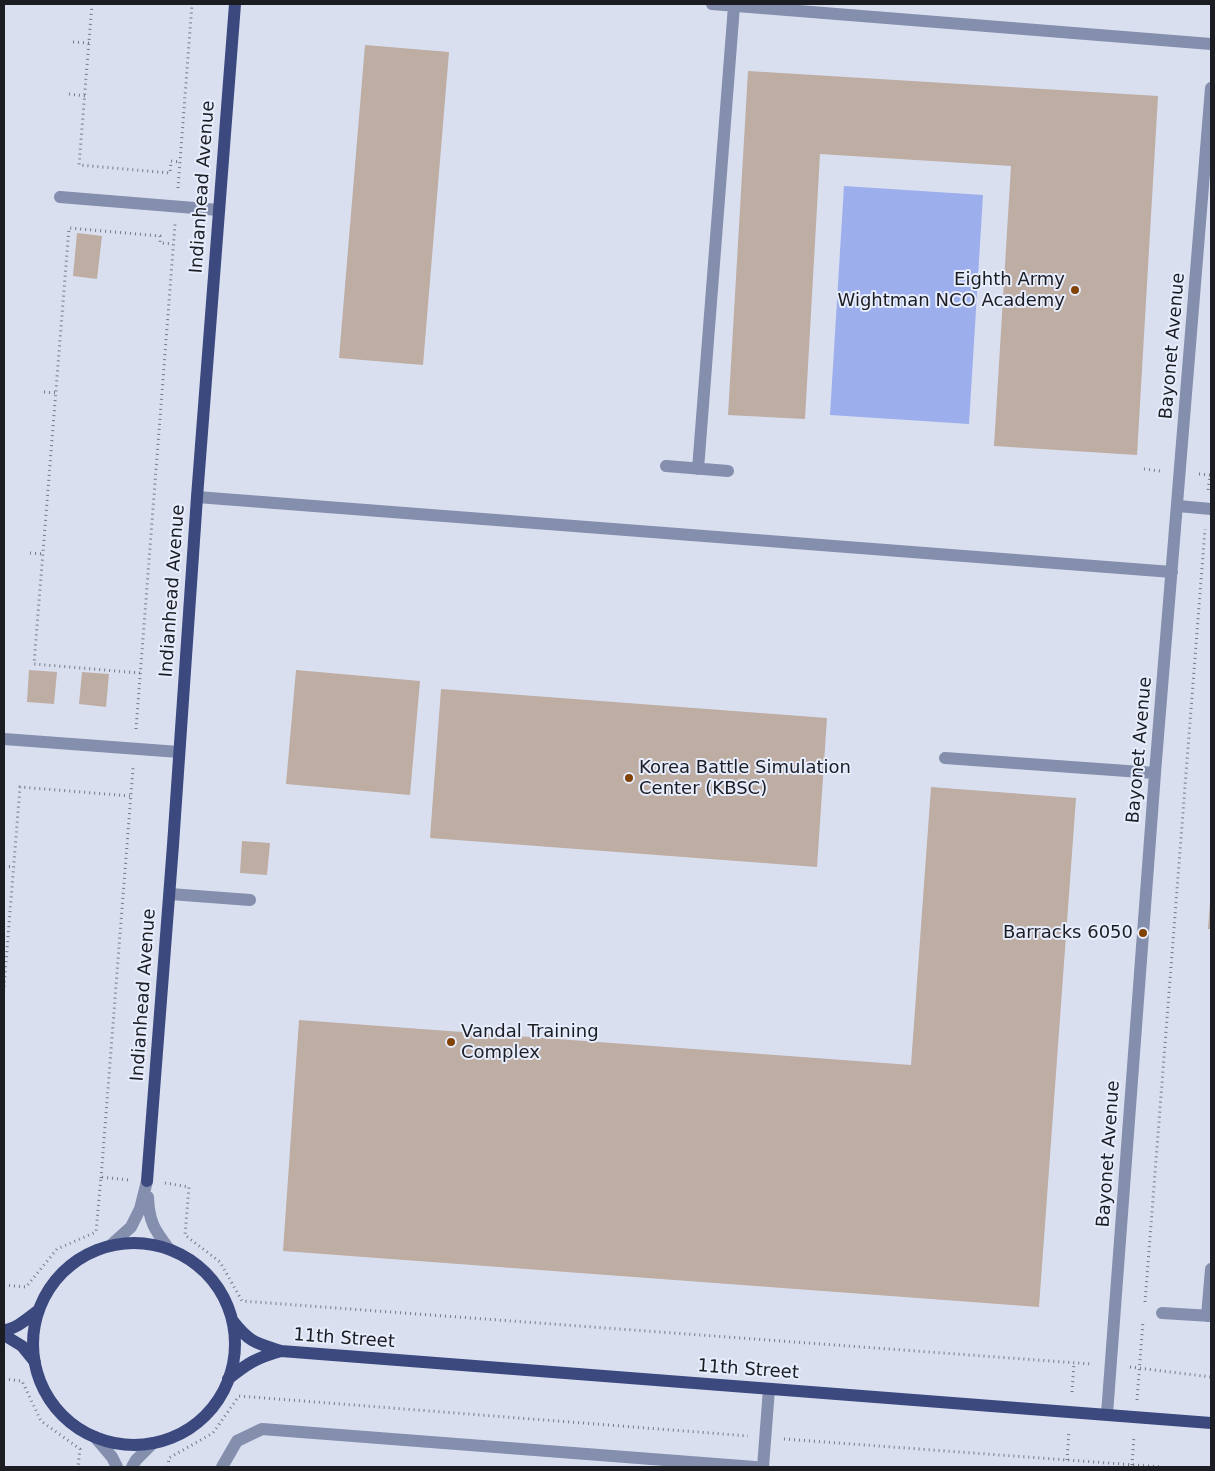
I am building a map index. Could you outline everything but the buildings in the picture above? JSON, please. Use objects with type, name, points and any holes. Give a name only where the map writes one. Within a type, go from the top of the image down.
[{"type":"main road","name":"Indianhead Avenue","points":[[147,1181],[170,894],[197,497],[235,4]]},
{"type":"main road","points":[[140,1243],[168,1249],[193,1262],[209,1277],[223,1297],[232,1320],[234,1338],[234,1354],[228,1379],[216,1402],[200,1420],[180,1434],[153,1443],[131,1445],[110,1442],[95,1437],[72,1423],[53,1404],[44,1388],[35,1363],[33,1336],[39,1310],[51,1286],[69,1266],[84,1256],[111,1245],[140,1243]]},
{"type":"main road","points":[[4,1330],[8,1330],[21,1323],[39,1310]]},
{"type":"main road","points":[[232,1320],[245,1337],[260,1345],[281,1351]]},
{"type":"main road","points":[[4,1335],[22,1346],[35,1363]]},
{"type":"main road","points":[[228,1379],[261,1356],[281,1351]]},
{"type":"main road","name":"11th Street","points":[[281,1351],[1211,1423]]},
{"type":"street","points":[[712,4],[1211,44]]},
{"type":"street","points":[[698,469],[734,6]]},
{"type":"street","name":"Bayonet Avenue","points":[[1107,1414],[1155,773],[1211,88]]},
{"type":"street","points":[[60,197],[219,210]]},
{"type":"street","points":[[666,466],[728,471]]},
{"type":"street","points":[[197,497],[1172,572]]},
{"type":"street","points":[[1178,506],[1209,509]]},
{"type":"street","points":[[4,739],[179,752]]},
{"type":"street","points":[[945,758],[1155,773]]},
{"type":"street","points":[[170,894],[250,900]]},
{"type":"street","points":[[111,1245],[131,1228],[140,1209],[147,1181]]},
{"type":"street","points":[[147,1181],[148,1213],[154,1229],[168,1249]]},
{"type":"street","points":[[1162,1313],[1209,1316],[1211,1269]]},
{"type":"street","points":[[763,1467],[769,1389]]},
{"type":"street","points":[[222,1467],[237,1441],[262,1429],[755,1467]]},
{"type":"street","points":[[95,1437],[112,1456],[117,1467]]},
{"type":"street","points":[[132,1467],[136,1460],[153,1443]]},
{"type":"path","points":[[92,4],[80,165],[170,173],[171,161],[180,162]]},
{"type":"path","points":[[4,1285],[26,1286],[57,1250],[96,1232],[192,4]]},
{"type":"path","points":[[74,42],[89,43]]},
{"type":"path","points":[[69,94],[85,96]]},
{"type":"path","points":[[140,673],[34,664],[42,554],[69,228],[160,236],[160,243],[173,244]]},
{"type":"path","points":[[44,392],[56,392]]},
{"type":"path","points":[[1144,469],[1210,475],[1209,509],[1144,1308]]},
{"type":"path","points":[[30,553],[42,554]]},
{"type":"path","points":[[4,987],[20,787],[130,796]]},
{"type":"path","points":[[4,866],[13,867]]},
{"type":"path","points":[[101,1177],[189,1187],[185,1235],[220,1262],[242,1301],[1140,1367],[1211,1377]]},
{"type":"path","points":[[1132,1465],[1144,1318]]},
{"type":"path","points":[[4,1380],[22,1381],[41,1421],[80,1448],[78,1467]]},
{"type":"path","points":[[168,1467],[169,1458],[213,1432],[239,1396],[1162,1467]]},
{"type":"shaded area","points":[[844,186],[983,195],[969,424],[830,415]]},
{"type":"place","name":"Eighth Army Wightman NCO Academy","points":[[1075,290]]},
{"type":"place","name":"Korea Battle Simulation Center (KBSC)","points":[[629,778]]},
{"type":"place","name":"Barracks 6050","points":[[1143,933]]},
{"type":"place","name":"Vandal Training Complex","points":[[451,1042]]}]
